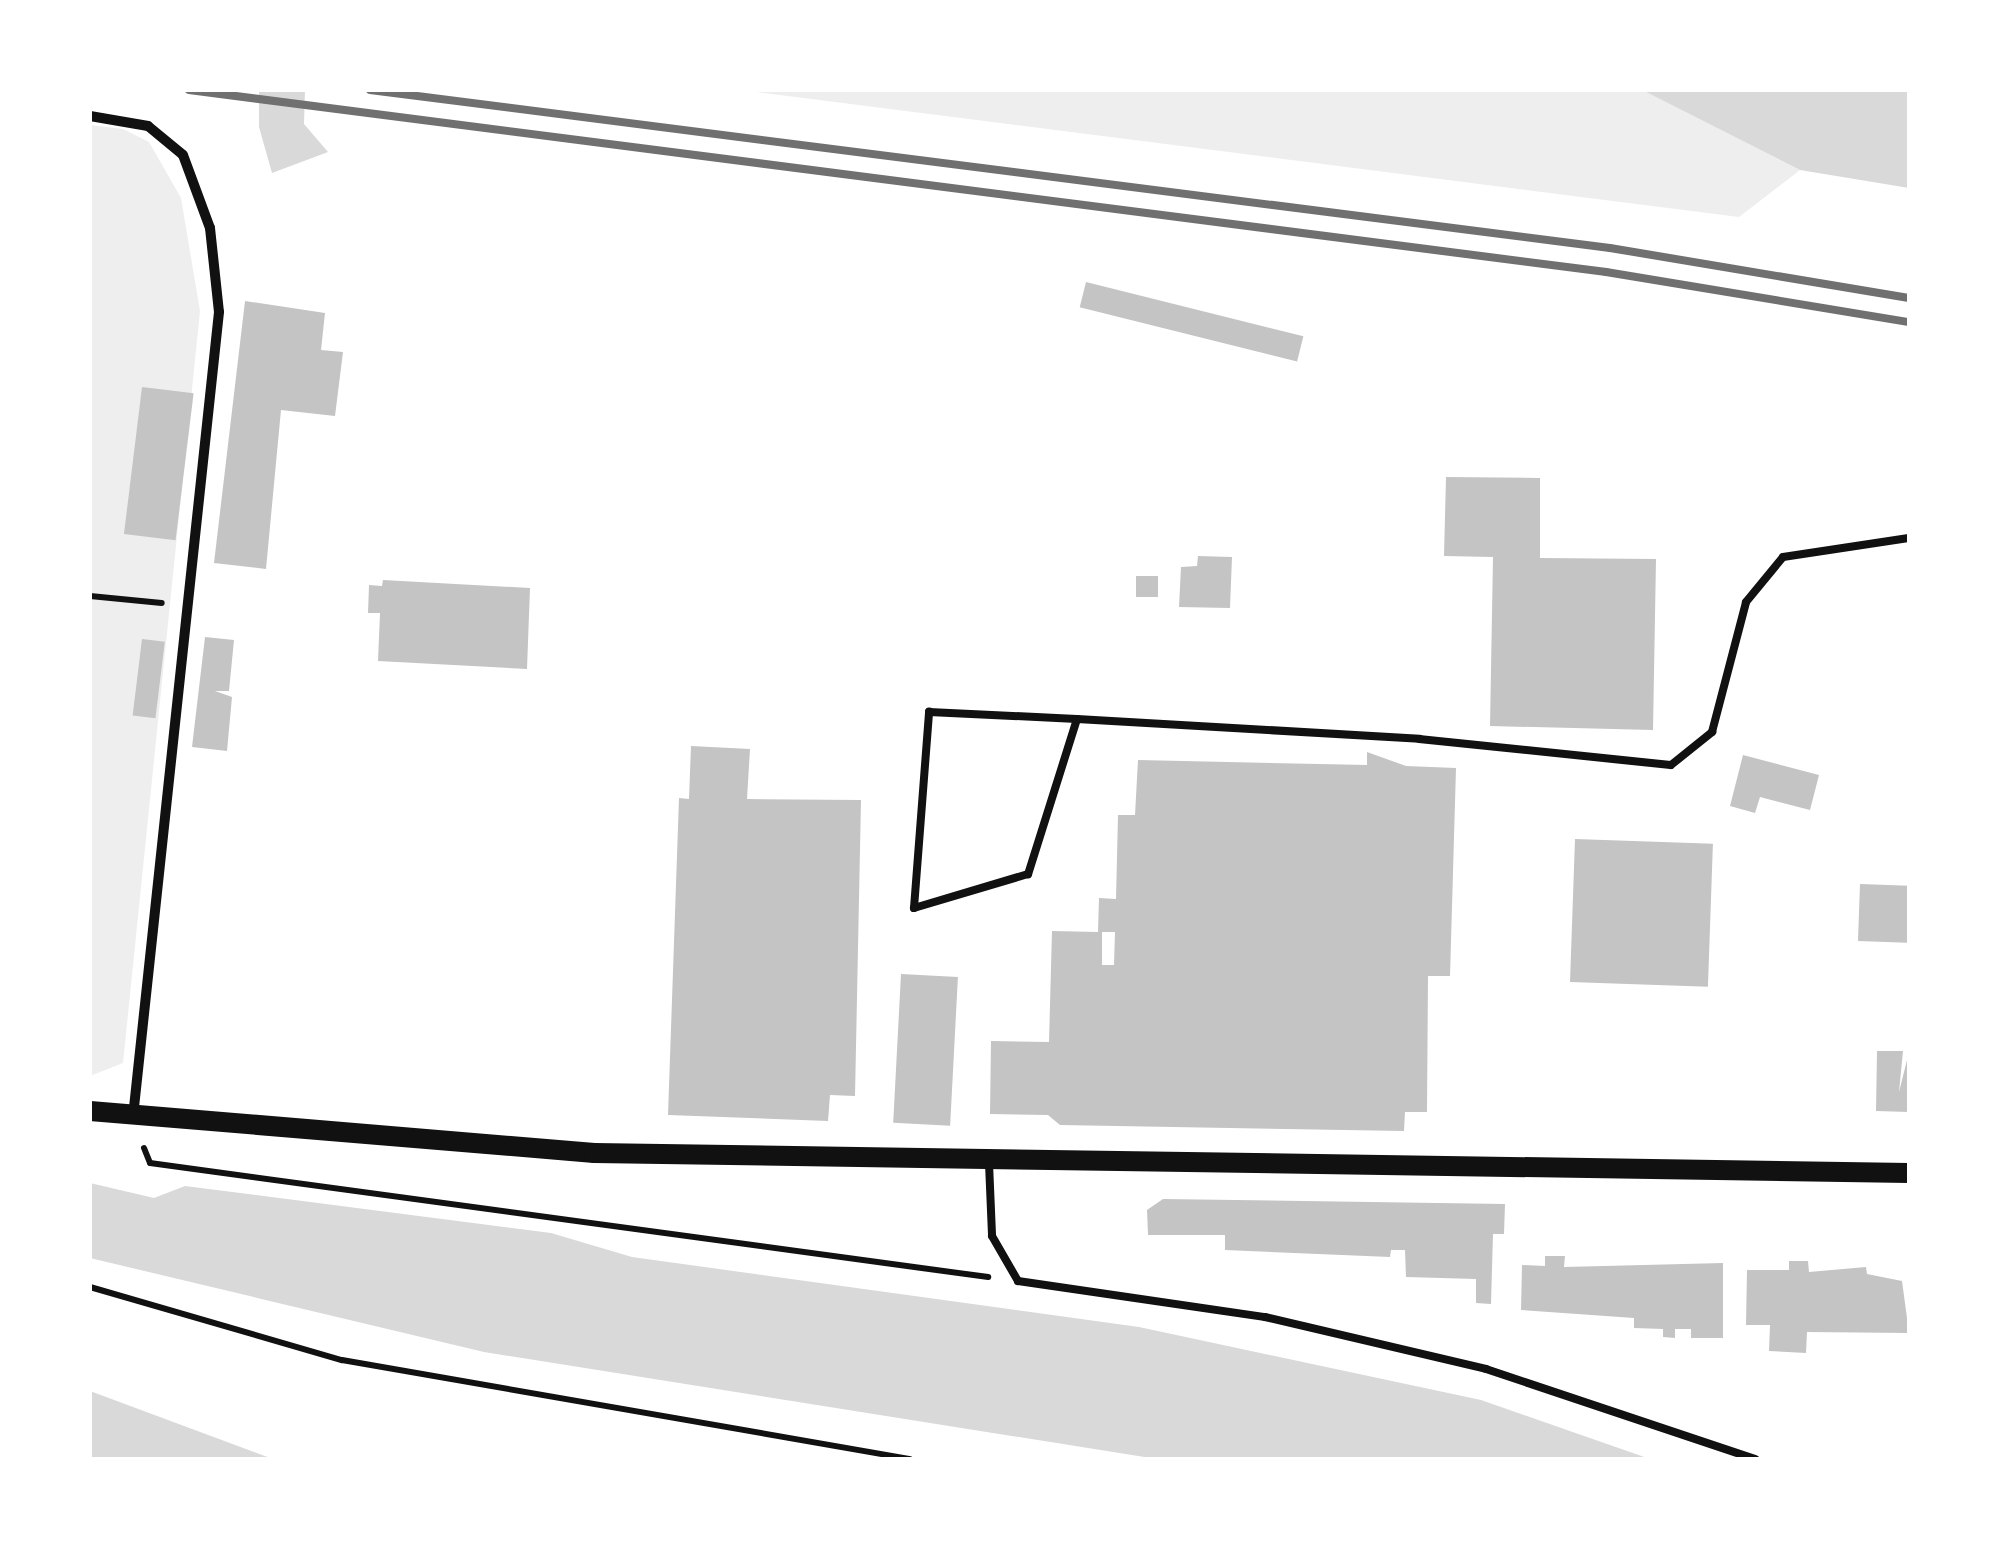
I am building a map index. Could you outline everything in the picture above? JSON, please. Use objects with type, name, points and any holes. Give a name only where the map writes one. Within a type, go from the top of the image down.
[{"type":"main road","points":[[90,1110],[133,1118],[594,1153],[1909,1173]]},
{"type":"street","points":[[90,116],[148,126],[165,136],[194,173],[210,228],[219,312],[133,1118]]},
{"type":"lane","points":[[1077,720],[1028,874],[914,908],[929,712],[1077,720],[1419,739],[1671,765],[1712,732],[1746,602],[1783,557],[1909,538]]},
{"type":"lane","points":[[988,1159],[992,1236],[1018,1281],[1266,1317],[1468,1364],[1756,1459]]},
{"type":"path","points":[[90,596],[190,606]]},
{"type":"path","points":[[133,1118],[150,1163],[1018,1281]]},
{"type":"path","points":[[90,1287],[342,1360],[910,1459]]},
{"type":"shaded area","points":[[259,90],[305,90],[304,124],[328,152],[272,173],[259,127]]},
{"type":"shaded area","points":[[741,90],[1642,90],[1800,170],[1739,217]]},
{"type":"shaded area","points":[[1642,90],[1909,90],[1909,188],[1800,170]]},
{"type":"shaded area","points":[[90,125],[123,129],[149,142],[181,198],[200,311],[123,1063],[90,1076]]},
{"type":"shaded area","points":[[90,1183],[154,1198],[185,1186],[551,1233],[632,1257],[1139,1327],[1481,1400],[1650,1459],[1157,1459],[484,1352],[90,1258]]},
{"type":"shaded area","points":[[90,1391],[273,1459],[90,1459]]},
{"type":"building","points":[[1086,282],[1303,336],[1297,361],[1080,307]]},
{"type":"building","points":[[245,301],[325,313],[321,350],[343,352],[335,416],[281,410],[266,569],[214,563]]},
{"type":"building","points":[[142,387],[194,393],[176,540],[124,534]]},
{"type":"building","points":[[1446,477],[1540,478],[1540,558],[1656,559],[1653,730],[1490,726],[1493,557],[1444,556]]},
{"type":"building","points":[[1198,556],[1232,557],[1230,608],[1179,607],[1181,567],[1197,566]]},
{"type":"building","points":[[1136,576],[1158,576],[1158,597],[1136,597]]},
{"type":"building","points":[[383,580],[530,588],[527,669],[378,661],[380,613],[368,613],[369,585],[382,586]]},
{"type":"building","points":[[205,637],[234,640],[229,691],[215,691],[232,697],[227,751],[192,747]]},
{"type":"building","points":[[142,639],[165,642],[155,718],[133,715]]},
{"type":"building","points":[[691,746],[750,749],[747,799],[861,800],[855,1096],[830,1095],[828,1121],[668,1115],[679,798],[689,799]]},
{"type":"building","points":[[1367,752],[1406,766],[1456,768],[1450,976],[1428,976],[1427,1112],[1405,1112],[1404,1131],[1060,1125],[1048,1115],[990,1114],[991,1041],[1049,1042],[1052,931],[1098,932],[1099,898],[1116,899],[1118,815],[1135,815],[1138,760],[1367,765]],"holes":[[[1102,932],[1115,932],[1114,965],[1102,965]]]},
{"type":"building","points":[[1743,755],[1819,775],[1810,810],[1760,797],[1755,813],[1730,806]]},
{"type":"building","points":[[1575,839],[1713,844],[1708,987],[1570,982]]},
{"type":"building","points":[[1860,884],[1909,886],[1907,943],[1858,941]]},
{"type":"building","points":[[901,974],[958,977],[950,1126],[893,1123]]},
{"type":"building","points":[[1877,1051],[1903,1051],[1899,1092],[1909,1052],[1909,1112],[1876,1111]]},
{"type":"building","points":[[1163,1199],[1505,1204],[1504,1234],[1493,1234],[1491,1304],[1476,1303],[1476,1279],[1406,1277],[1405,1250],[1391,1250],[1390,1257],[1225,1250],[1225,1235],[1148,1235],[1147,1210]]},
{"type":"building","points":[[1545,1256],[1565,1256],[1564,1267],[1723,1263],[1723,1338],[1691,1338],[1691,1329],[1675,1329],[1675,1338],[1663,1337],[1663,1329],[1634,1328],[1634,1318],[1521,1310],[1522,1265],[1545,1266]]},
{"type":"building","points":[[1789,1261],[1808,1261],[1809,1272],[1866,1267],[1867,1274],[1902,1281],[1909,1333],[1807,1332],[1806,1353],[1769,1351],[1770,1325],[1746,1325],[1747,1270],[1789,1270]]},
{"type":"railway","points":[[189,90],[1606,272],[1909,322]]},
{"type":"railway","points":[[370,90],[1610,248],[1909,298]]}]
